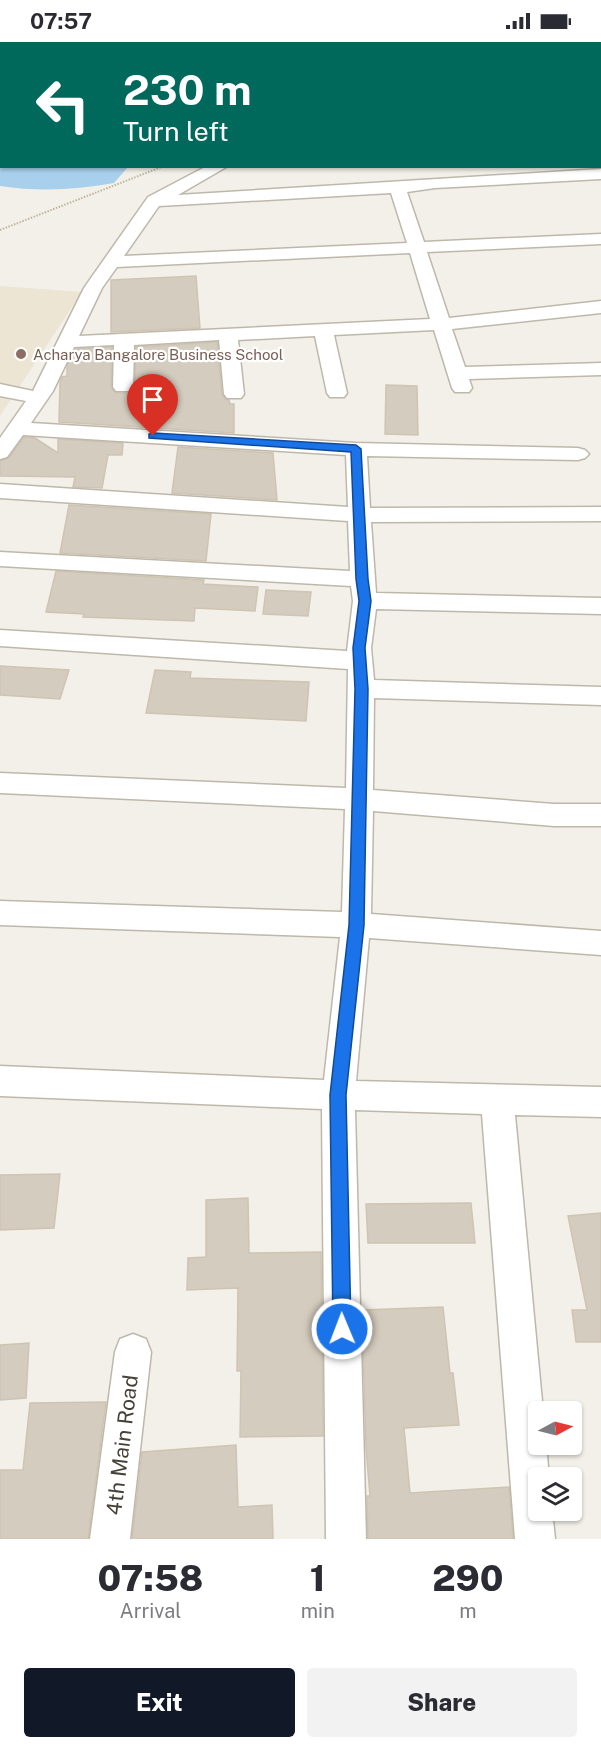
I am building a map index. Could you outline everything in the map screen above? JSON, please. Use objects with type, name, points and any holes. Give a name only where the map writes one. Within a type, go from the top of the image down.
[{"type":"street","points":[[0,453],[38,398],[93,288],[154,201],[216,168]]},
{"type":"street","points":[[154,201],[601,174]]},
{"type":"street","points":[[398,188],[460,380],[601,369]]},
{"type":"street","points":[[112,262],[601,239]]},
{"type":"street","points":[[67,342],[442,324],[601,307]]},
{"type":"street","points":[[323,330],[337,393]]},
{"type":"street","points":[[228,334],[234,394]]},
{"type":"street","points":[[123,387],[124,339]]},
{"type":"street","points":[[0,390],[38,398]]},
{"type":"street","points":[[17,428],[356,449],[578,454]]},
{"type":"street","points":[[346,1539],[338,1095],[356,925],[362,689],[359,648],[364,590],[356,449]]},
{"type":"street","points":[[0,491],[359,515],[601,514]]},
{"type":"street","points":[[0,559],[364,590],[601,606]]},
{"type":"street","points":[[0,638],[360,661]]},
{"type":"street","points":[[362,689],[601,696]]},
{"type":"street","points":[[0,783],[359,799],[554,815],[601,815]]},
{"type":"street","points":[[0,913],[356,925],[601,943]]},
{"type":"street","points":[[0,1081],[338,1095],[601,1102]]},
{"type":"street","points":[[497,1099],[535,1539]]},
{"type":"street","name":"4th Main Road","points":[[110,1539],[133,1352]]},
{"type":"path","points":[[0,230],[159,168]]},
{"type":"shaded area","name":"Acharya Bangalore Business School","points":[[0,286],[82,292],[0,416]]},
{"type":"water","points":[[0,168],[127,168],[114,183],[72,189],[43,190],[0,186]]},
{"type":"building","points":[[196,276],[200,328],[111,332],[111,280]]},
{"type":"building","points":[[217,342],[222,394],[230,404],[234,404],[234,433],[59,422],[60,382],[62,377],[67,376],[67,366],[75,349],[112,347],[111,388],[116,393],[130,393],[135,387],[136,347]]},
{"type":"building","points":[[386,385],[417,386],[418,435],[385,434]]},
{"type":"building","points":[[24,437],[35,438],[58,453],[58,439],[123,443],[122,455],[108,455],[102,488],[73,487],[75,477],[0,476],[0,461],[9,458]]},
{"type":"building","points":[[178,447],[273,453],[277,500],[172,493]]},
{"type":"building","points":[[69,505],[211,514],[206,561],[60,553]]},
{"type":"building","points":[[56,571],[204,580],[203,584],[258,587],[255,611],[195,608],[194,621],[83,617],[84,614],[46,612]]},
{"type":"building","points":[[266,590],[311,592],[308,616],[263,614]]},
{"type":"building","points":[[0,666],[69,670],[60,699],[0,695]]},
{"type":"building","points":[[155,670],[191,672],[190,678],[309,682],[306,721],[146,713]]},
{"type":"building","points":[[60,1174],[54,1228],[0,1230],[0,1175]]},
{"type":"building","points":[[248,1198],[249,1253],[321,1252],[323,1436],[240,1437],[241,1371],[237,1371],[238,1288],[187,1290],[188,1258],[206,1257],[206,1200]]},
{"type":"building","points":[[471,1203],[475,1243],[368,1243],[366,1204]]},
{"type":"building","points":[[601,1213],[601,1342],[576,1342],[572,1310],[587,1310],[568,1216]]},
{"type":"building","points":[[443,1307],[450,1373],[453,1373],[459,1425],[404,1428],[410,1493],[509,1487],[513,1539],[368,1539],[367,1496],[370,1496],[366,1448],[362,1310]]},
{"type":"building","points":[[29,1343],[26,1398],[0,1400],[0,1345]]},
{"type":"building","points":[[106,1402],[88,1539],[0,1539],[0,1470],[23,1470],[30,1403]]},
{"type":"building","points":[[236,1445],[238,1507],[272,1505],[273,1539],[132,1539],[142,1452]]},
{"type":"place","name":"Acharya Bangalore Business School","points":[[21,354]]},
{"type":"route","points":[[153,436],[356,449],[365,601],[359,648],[362,689],[356,925],[338,1095],[342,1329]]}]
